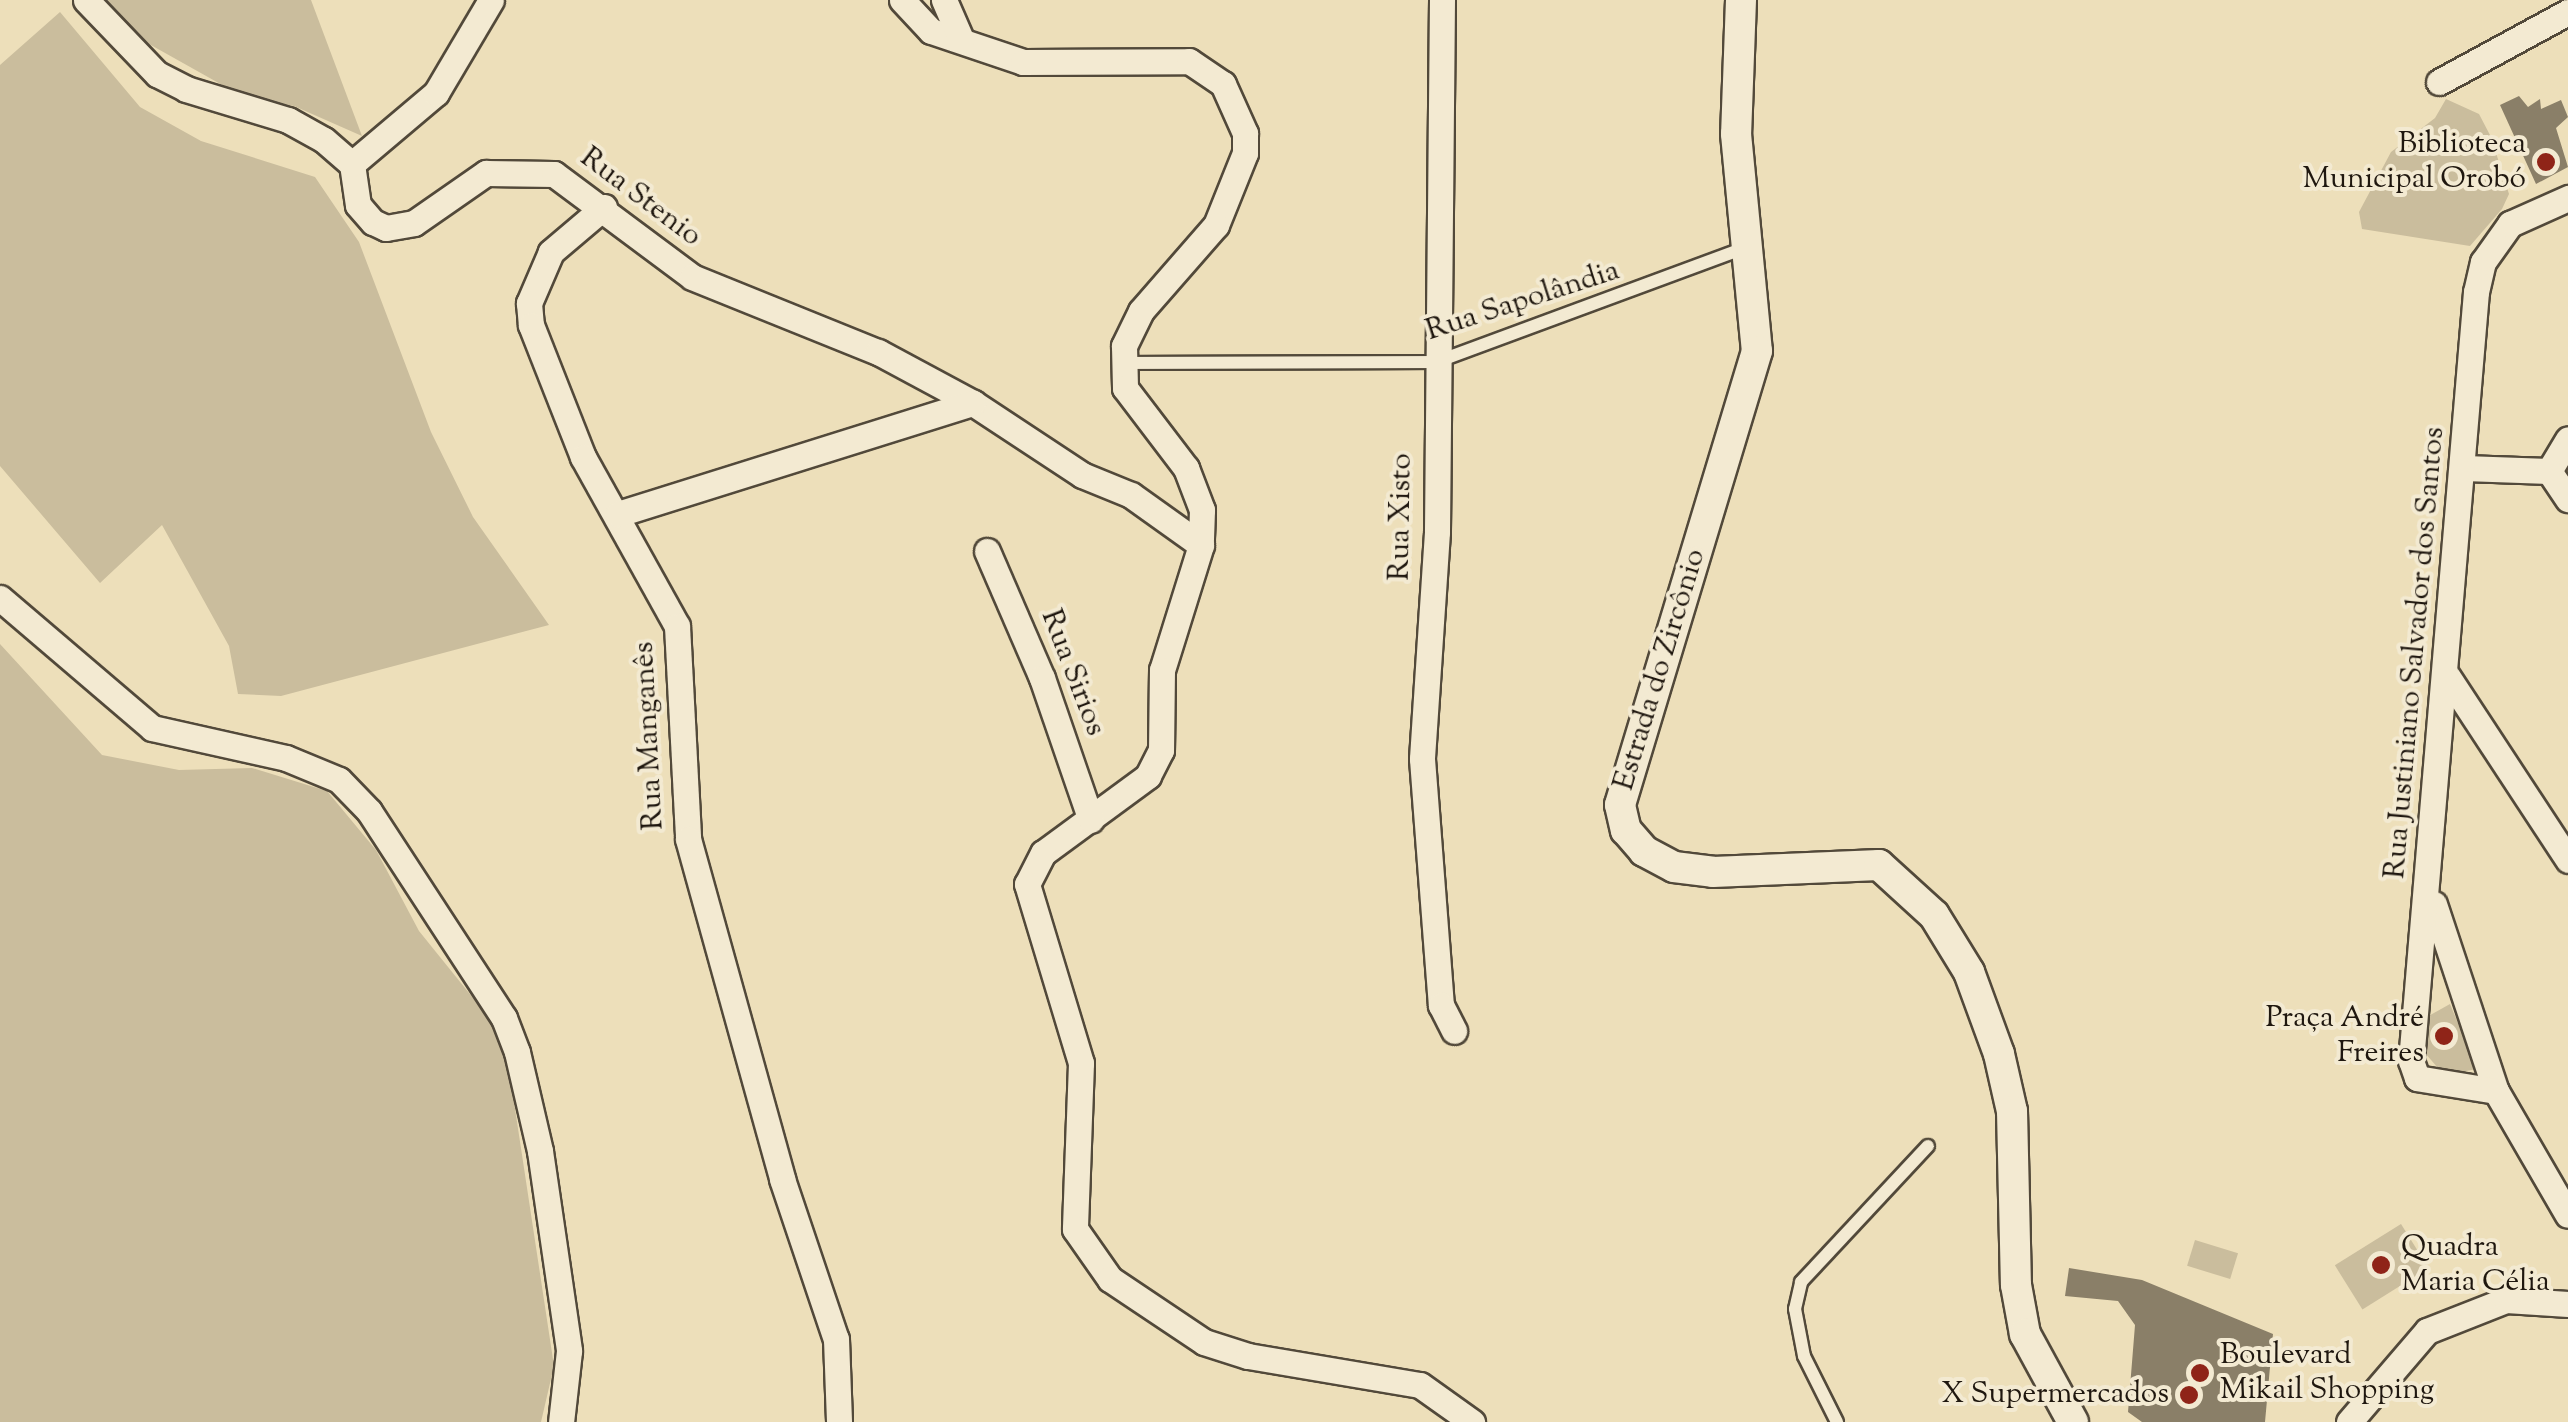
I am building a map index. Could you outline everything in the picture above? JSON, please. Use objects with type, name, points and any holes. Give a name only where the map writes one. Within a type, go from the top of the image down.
[{"type":"street","points":[[86,0],[157,74],[186,89],[288,120],[352,164],[436,93],[492,0]]},
{"type":"street","points":[[902,0],[931,31],[1023,62],[1189,62],[1223,84],[1242,115],[1244,153],[1216,225],[1141,312],[1124,363],[1132,401],[1195,487],[1202,510],[1200,545],[1162,670],[1156,766],[1092,820],[1043,853],[1027,884],[1082,1063],[1074,1230],[1084,1250],[1121,1288],[1204,1342],[1248,1356],[1420,1385],[1472,1422]]},
{"type":"street","points":[[944,0],[961,39]]},
{"type":"street","name":"Rua Xisto","points":[[1442,0],[1437,532],[1423,788],[1441,1005],[1454,1031]]},
{"type":"street","name":"Estrada do Zircônio","points":[[1742,0],[1736,134],[1750,246],[1757,351],[1624,781],[1626,830],[1644,851],[1674,867],[1712,872],[1879,865],[1934,915],[1968,972],[1998,1054],[2012,1111],[2016,1286],[2025,1334],[2073,1422]]},
{"type":"street","points":[[2438,82],[2568,12]]},
{"type":"street","name":"Rua Stenio","points":[[352,164],[358,206],[386,228],[414,223],[486,173],[507,168],[554,174],[604,207],[692,277],[840,333],[973,403],[1082,475],[1131,495],[1200,545]]},
{"type":"street","name":"Rua Justiniano Salvador dos Santos","points":[[2496,1092],[2417,1078],[2411,1061],[2430,892],[2482,262],[2510,224],[2568,198]]},
{"type":"street","name":"Rua Manganês","points":[[604,207],[551,252],[529,303],[566,421],[677,626],[688,839],[782,1179],[836,1339],[839,1422]]},
{"type":"street","points":[[618,514],[973,403]]},
{"type":"street","points":[[2549,471],[2568,438]]},
{"type":"street","points":[[2464,468],[2549,471]]},
{"type":"street","points":[[2549,471],[2568,500]]},
{"type":"street","name":"Rua Sirios","points":[[987,552],[1042,678],[1092,820]]},
{"type":"street","points":[[0,598],[152,728],[286,758],[340,780],[369,811],[504,1018],[517,1052],[540,1151],[569,1351],[561,1422]]},
{"type":"street","points":[[2448,677],[2568,860]]},
{"type":"street","points":[[2430,892],[2496,1092],[2568,1215]]},
{"type":"street","points":[[2349,1422],[2428,1331],[2506,1300],[2568,1304]]},
{"type":"lane","name":"Rua Sapolândia","points":[[1124,363],[1436,362],[1750,246]]},
{"type":"lane","points":[[1837,1422],[1804,1356],[1795,1309],[1801,1282],[1928,1146]]},
{"type":"shaded area","points":[[103,0],[311,0],[362,136],[294,106],[240,95],[133,35]]},
{"type":"shaded area","points":[[60,12],[140,107],[201,141],[315,177],[359,242],[431,432],[473,517],[549,625],[281,696],[238,694],[229,646],[162,525],[100,583],[0,466],[0,65]]},
{"type":"shaded area","points":[[2446,99],[2479,114],[2491,137],[2509,194],[2502,209],[2470,246],[2362,229],[2359,212],[2391,152],[2435,118]]},
{"type":"shaded area","points":[[0,644],[102,755],[179,770],[252,768],[327,791],[376,850],[419,931],[490,1019],[509,1069],[554,1366],[541,1422],[0,1422]]},
{"type":"shaded area","name":"Praça André Freires","points":[[2450,1004],[2477,1069],[2444,1075],[2425,1053],[2425,1018]]},
{"type":"shaded area","name":"Quadra Maria Célia","points":[[2401,1224],[2429,1268],[2362,1309],[2335,1265]]},
{"type":"shaded area","points":[[2195,1240],[2238,1253],[2230,1279],[2187,1266]]},
{"type":"building","points":[[2519,96],[2528,107],[2540,99],[2541,109],[2561,100],[2568,117],[2556,128],[2568,167],[2536,184],[2500,105]]},
{"type":"building","name":"Boulevard Mikail Shopping","points":[[2069,1268],[2142,1280],[2273,1334],[2265,1422],[2142,1422],[2128,1412],[2135,1325],[2118,1301],[2065,1296]]},
{"type":"place","name":"Biblioteca Municipal Orobó","points":[[2546,162]]},
{"type":"place","name":"Praça André Freires","points":[[2444,1036]]},
{"type":"place","name":"Quadra Maria Célia","points":[[2381,1265]]},
{"type":"place","name":"Boulevard Mikail Shopping","points":[[2200,1373]]},
{"type":"place","name":"X Supermercados","points":[[2189,1395]]}]
